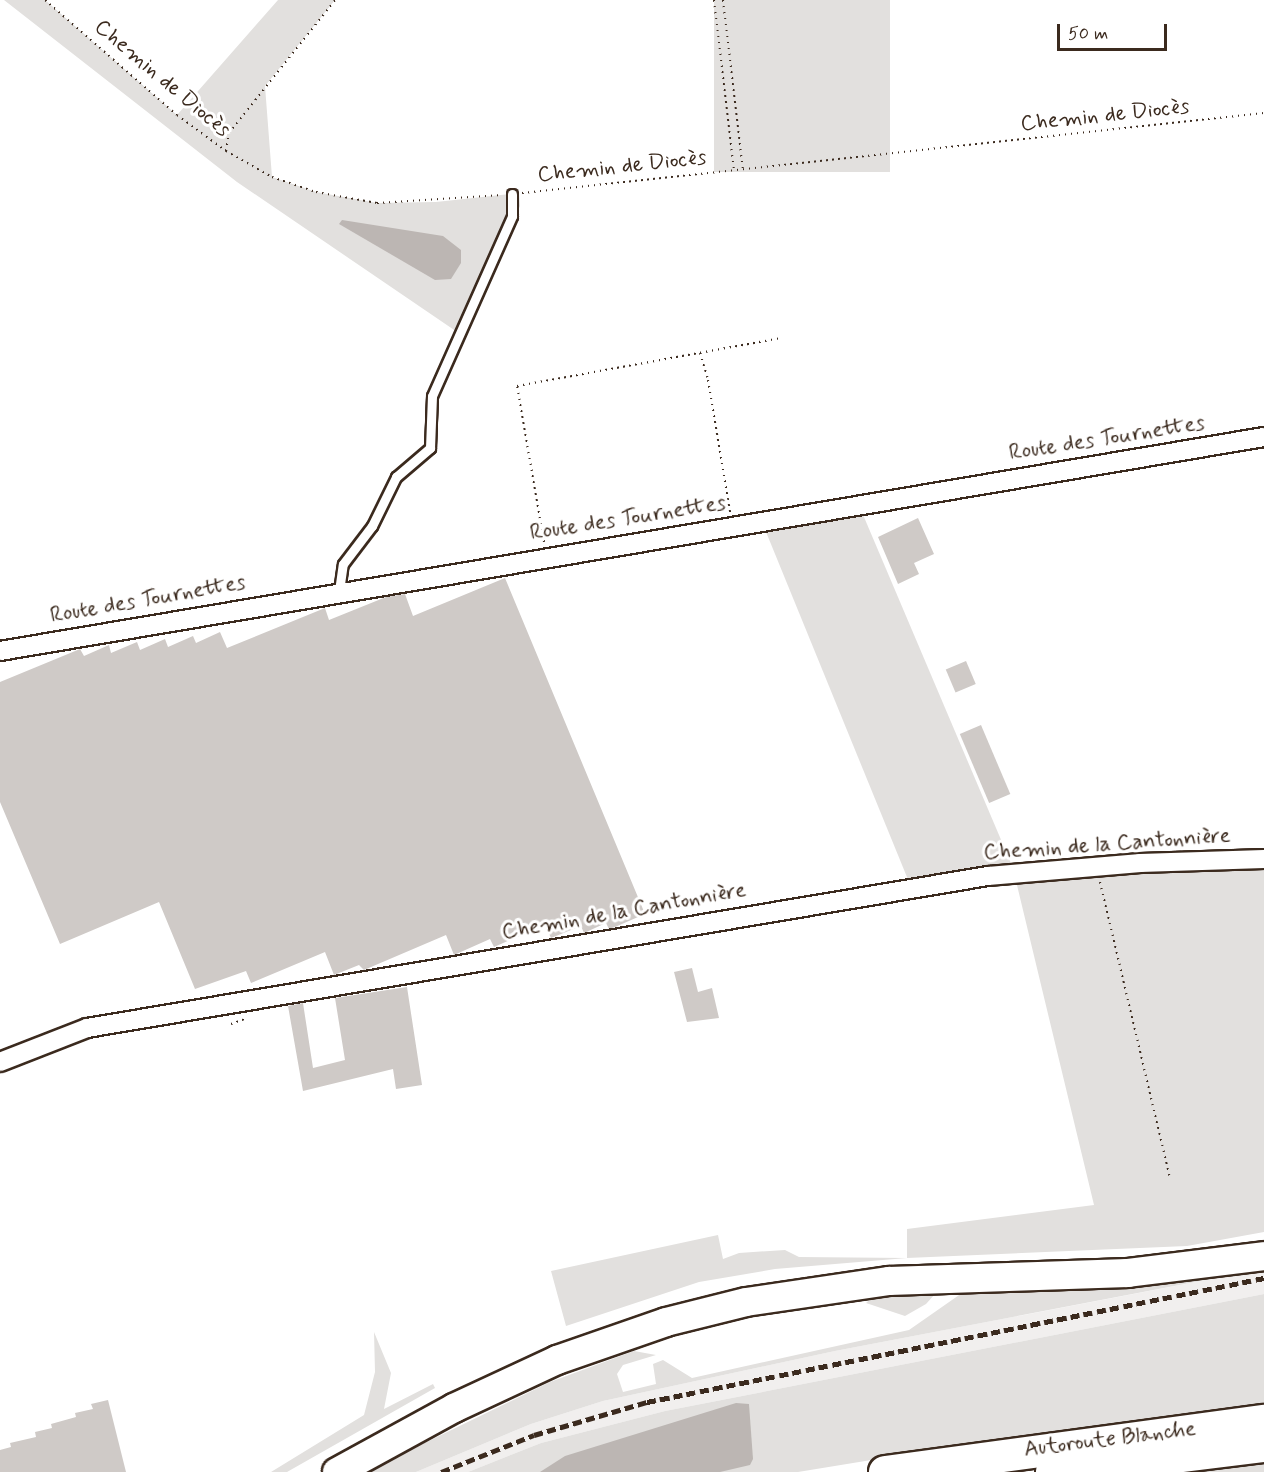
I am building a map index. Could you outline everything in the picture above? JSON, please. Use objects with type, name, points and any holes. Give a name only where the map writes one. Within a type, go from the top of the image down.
[{"type":"highway","name":"Autoroute Blanche","points":[[885,1472],[1264,1421]]},
{"type":"highway","name":"Autoroute Blanche","points":[[1052,1472],[1264,1446]]},
{"type":"main road","points":[[337,1472],[445,1412],[557,1360],[666,1322],[746,1302],[889,1281],[1128,1273],[1264,1256]]},
{"type":"street","name":"Route des Tournettes","points":[[0,651],[339,591],[1264,437]]},
{"type":"street","name":"Chemin de la Cantonnière","points":[[0,1062],[87,1028],[988,876],[1096,866],[1264,860]]},
{"type":"lane","points":[[339,591],[343,564],[375,521],[396,477],[430,448],[432,396],[512,216],[512,194]]},
{"type":"path","name":"Chemin de Diocès","points":[[45,0],[226,152],[292,185],[357,200],[417,203],[512,194],[1264,113]]},
{"type":"path","points":[[226,152],[229,133],[335,0]]},
{"type":"path","points":[[714,0],[734,171]]},
{"type":"path","points":[[723,0],[743,170]]},
{"type":"path","points":[[546,557],[517,386],[780,338]]},
{"type":"path","points":[[700,353],[708,380],[732,526]]},
{"type":"path","points":[[1096,866],[1170,1177]]},
{"type":"shaded area","points":[[4,0],[45,0],[177,115],[278,0],[335,0],[265,86],[272,177],[316,192],[377,203],[436,202],[519,193],[520,206],[463,336],[237,182]]},
{"type":"shaded area","points":[[714,0],[890,0],[890,172],[714,172]]},
{"type":"shaded area","points":[[342,220],[443,236],[461,250],[461,263],[451,279],[435,280],[339,224]]},
{"type":"shaded area","points":[[861,510],[1013,868],[909,882],[764,527]]},
{"type":"shaded area","points":[[1264,869],[1264,1232],[1187,1246],[907,1258],[907,1229],[1094,1205],[1016,881],[1110,870]]},
{"type":"shaded area","points":[[718,1235],[723,1259],[739,1253],[785,1250],[799,1257],[907,1258],[775,1269],[699,1282],[566,1326],[551,1271]]},
{"type":"shaded area","points":[[1264,1269],[1264,1294],[665,1411],[541,1443],[468,1472],[416,1472],[531,1424],[603,1401],[835,1351]]},
{"type":"shaded area","points":[[1211,1279],[835,1351],[603,1401],[531,1424],[416,1472],[365,1472],[550,1382],[634,1351],[656,1355],[623,1365],[617,1374],[623,1392],[656,1384],[653,1364],[663,1360],[692,1378],[909,1330],[962,1293]]},
{"type":"shaded area","points":[[935,1294],[926,1304],[905,1316],[866,1303],[875,1295]]},
{"type":"shaded area","points":[[1264,1294],[1264,1407],[1031,1434],[798,1472],[468,1472],[541,1443],[665,1411]]},
{"type":"shaded area","points":[[374,1332],[391,1373],[384,1409],[433,1384],[435,1388],[287,1472],[271,1472],[364,1415],[375,1372]]},
{"type":"shaded area","points":[[736,1403],[749,1404],[753,1459],[750,1465],[720,1472],[540,1472],[565,1456]]},
{"type":"shaded area","points":[[1264,1462],[1264,1472],[1177,1472]]},
{"type":"building","points":[[918,518],[934,554],[914,563],[919,574],[898,584],[878,537]]},
{"type":"building","points":[[505,578],[645,914],[609,929],[606,923],[584,933],[581,926],[551,938],[545,925],[494,947],[490,939],[454,955],[446,935],[364,970],[359,965],[334,975],[325,952],[251,983],[246,971],[195,989],[159,902],[60,944],[0,802],[0,682],[80,649],[84,656],[109,645],[111,653],[137,642],[140,650],[165,639],[168,647],[193,636],[196,643],[220,632],[227,648],[325,608],[329,620],[386,597],[405,594],[413,616]]},
{"type":"building","points":[[966,661],[976,684],[956,693],[946,670]]},
{"type":"building","points":[[981,725],[1010,794],[989,803],[960,734]]},
{"type":"building","points":[[692,968],[698,992],[712,988],[719,1018],[687,1022],[674,972]]},
{"type":"building","points":[[407,987],[422,1085],[396,1089],[393,1069],[303,1091],[288,1006],[303,1003],[313,1068],[345,1060],[335,998]]},
{"type":"building","points":[[108,1400],[126,1472],[0,1472],[0,1450],[11,1447],[10,1443],[36,1437],[35,1432],[52,1428],[51,1424],[76,1417],[75,1413],[93,1409],[91,1404]]},
{"type":"railway","points":[[441,1472],[534,1435],[647,1402],[1264,1278]]}]
